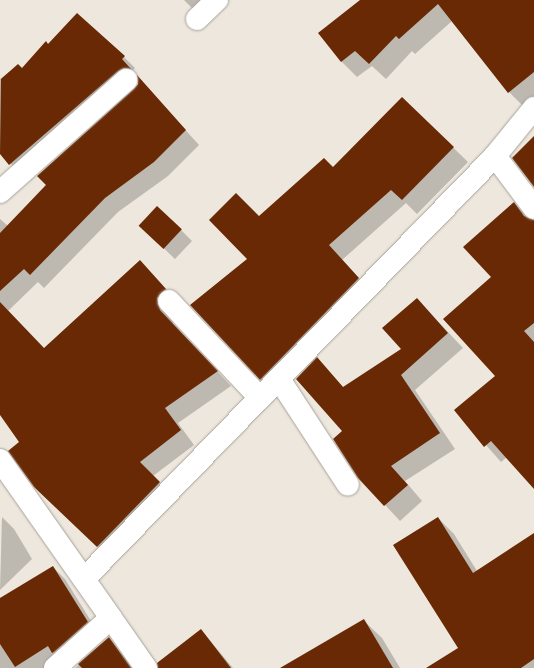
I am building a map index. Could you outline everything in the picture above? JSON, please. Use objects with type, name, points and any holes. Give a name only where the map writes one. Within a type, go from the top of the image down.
[{"type":"street","points":[[197,19],[217,0]]},
{"type":"street","points":[[0,192],[126,80]]},
{"type":"street","points":[[84,579],[494,156],[534,108]]},
{"type":"street","points":[[494,156],[534,208]]},
{"type":"street","points":[[169,301],[260,398]]},
{"type":"street","points":[[279,379],[348,485]]},
{"type":"street","points":[[0,460],[146,668]]},
{"type":"street","points":[[55,668],[111,618]]},
{"type":"building","points":[[360,0],[534,0],[534,72],[508,93],[438,4],[399,39],[396,36],[369,64],[355,51],[341,62],[318,33]]},
{"type":"building","points":[[77,13],[125,56],[122,59],[131,69],[124,68],[118,71],[9,165],[0,154],[1,79],[18,64],[22,68],[46,41],[48,44]]},
{"type":"building","points":[[137,75],[186,130],[154,162],[105,198],[30,275],[24,269],[0,291],[0,233],[46,185],[37,176],[134,89],[138,84]]},
{"type":"building","points":[[402,97],[454,147],[402,200],[391,190],[329,245],[359,278],[260,380],[190,305],[247,259],[209,220],[236,193],[259,216],[324,158],[333,167]]},
{"type":"building","points":[[534,136],[534,187],[512,158]]},
{"type":"building","points":[[514,202],[524,216],[534,220],[534,323],[524,331],[534,342],[534,489],[491,441],[484,447],[454,410],[495,376],[443,319],[491,277],[463,247]]},
{"type":"building","points":[[157,206],[182,229],[163,249],[139,226]]},
{"type":"building","points":[[140,260],[166,289],[157,298],[160,310],[218,371],[165,408],[181,430],[140,462],[160,482],[97,547],[34,487],[8,451],[19,442],[0,415],[0,302],[44,348]]},
{"type":"building","points":[[417,298],[448,333],[401,375],[440,433],[391,466],[408,485],[384,506],[358,478],[333,439],[342,431],[296,379],[317,357],[343,387],[401,349],[382,328]]},
{"type":"building","points":[[438,517],[473,573],[534,533],[534,659],[521,668],[426,668],[458,648],[393,545]]},
{"type":"building","points":[[53,566],[88,622],[54,652],[52,653],[48,646],[15,667],[0,644],[0,598]]},
{"type":"building","points":[[364,619],[393,668],[280,668]]},
{"type":"building","points":[[201,629],[231,668],[158,668],[157,663]]},
{"type":"building","points":[[109,637],[131,668],[82,668],[78,664]]}]
